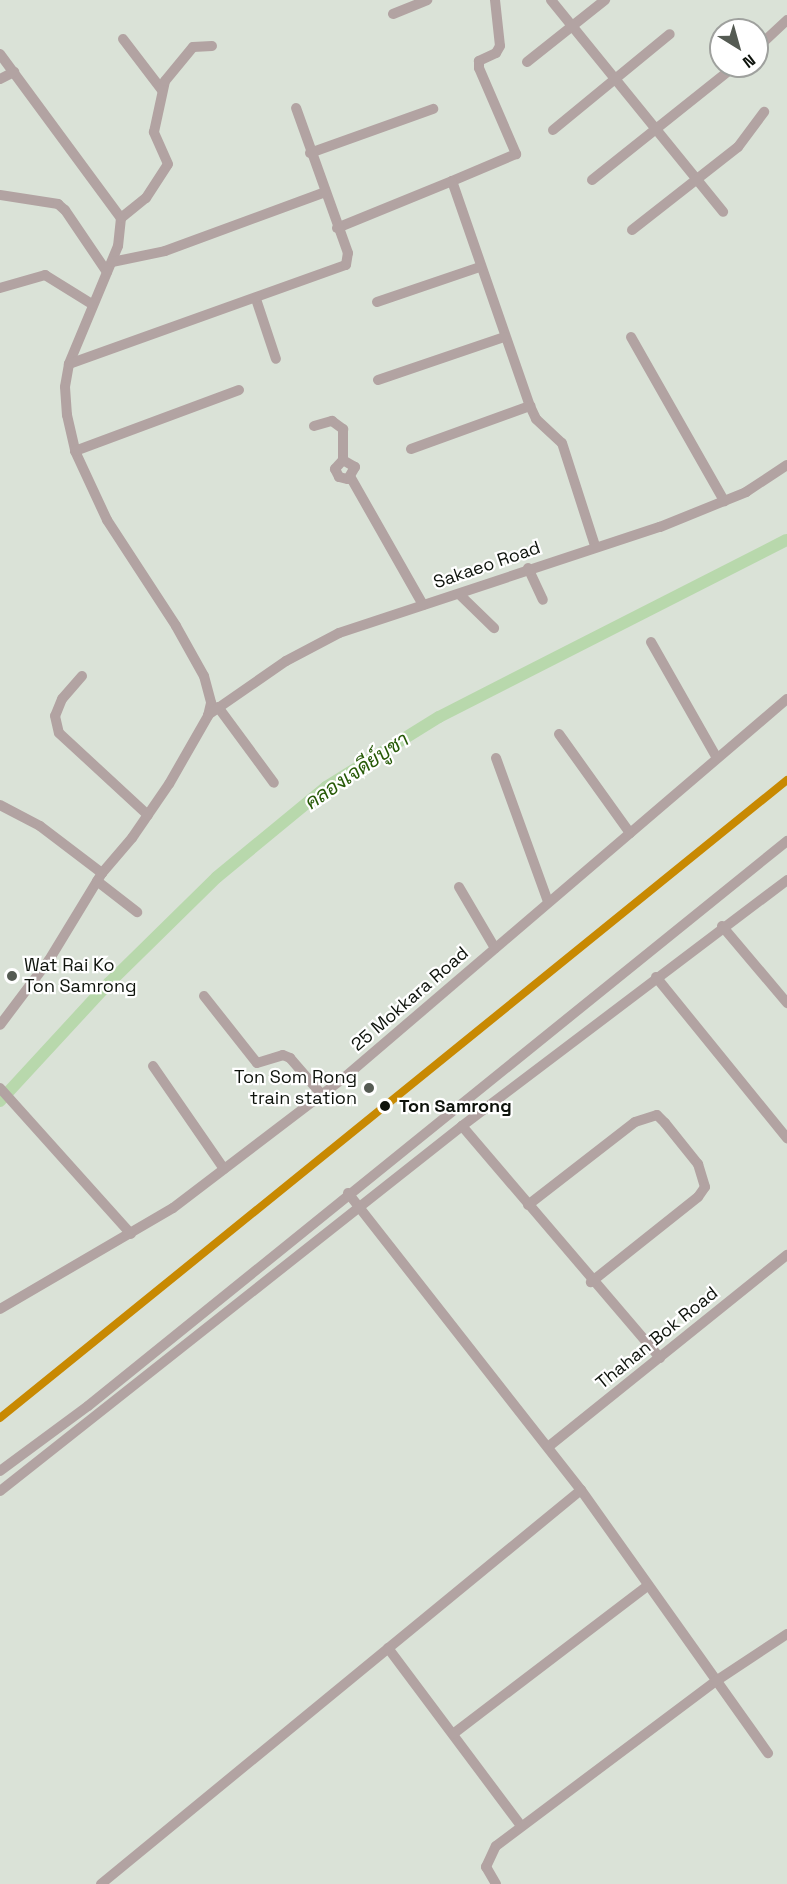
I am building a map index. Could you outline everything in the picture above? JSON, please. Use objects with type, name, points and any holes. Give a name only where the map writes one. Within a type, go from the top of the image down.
[{"type":"street","points":[[393,14],[427,0]]},
{"type":"street","points":[[337,228],[516,154],[479,68],[479,61],[496,53],[500,46],[495,0]]},
{"type":"street","points":[[551,0],[723,212]]},
{"type":"street","points":[[527,62],[605,0]]},
{"type":"street","points":[[769,37],[787,20]]},
{"type":"street","points":[[553,130],[670,34]]},
{"type":"street","points":[[123,39],[162,90]]},
{"type":"street","points":[[121,218],[146,198],[168,164],[154,132],[162,90],[171,71],[193,47],[212,46]]},
{"type":"street","points":[[0,54],[121,218],[122,233],[110,267],[92,304],[69,364],[65,387],[75,451],[107,520],[204,676],[211,703],[208,716]]},
{"type":"street","points":[[0,79],[14,72]]},
{"type":"street","points":[[592,180],[720,78]]},
{"type":"street","points":[[69,364],[346,265],[348,253],[323,192],[296,108]]},
{"type":"street","points":[[310,153],[433,109]]},
{"type":"street","points":[[632,230],[749,136],[764,112]]},
{"type":"street","points":[[452,181],[504,337],[530,406],[536,419],[562,442],[595,546]]},
{"type":"street","points":[[110,267],[165,251],[323,192]]},
{"type":"street","points":[[0,195],[58,204],[80,226],[110,267]]},
{"type":"street","points":[[377,302],[480,267]]},
{"type":"street","points":[[0,288],[45,275],[92,304]]},
{"type":"street","points":[[256,299],[276,359]]},
{"type":"street","points":[[378,380],[504,337]]},
{"type":"street","points":[[631,337],[724,501]]},
{"type":"street","points":[[75,451],[239,390]]},
{"type":"street","points":[[411,449],[530,406]]},
{"type":"street","points":[[314,426],[332,421],[341,427],[343,460],[355,467],[351,478],[423,604]]},
{"type":"street","name":"Sakaeo Road","points":[[0,1025],[49,960],[100,877],[148,815],[208,716],[218,707],[319,642],[528,568],[660,527],[724,501],[771,478],[787,465]]},
{"type":"street","points":[[528,568],[543,600]]},
{"type":"street","points":[[459,594],[494,628]]},
{"type":"street","points":[[651,642],[717,759]]},
{"type":"street","points":[[82,676],[62,699],[55,716],[59,733],[148,815]]},
{"type":"street","name":"25 Mokkara Road","points":[[0,1309],[131,1234],[224,1169],[322,1095],[787,699]]},
{"type":"street","points":[[218,707],[274,783]]},
{"type":"street","points":[[559,734],[630,833]]},
{"type":"street","points":[[496,758],[548,902]]},
{"type":"street","points":[[0,805],[40,826],[100,877],[136,912]]},
{"type":"street","points":[[0,1471],[88,1406],[348,1193],[787,841]]},
{"type":"street","points":[[0,1491],[462,1126],[723,926],[787,880]]},
{"type":"street","points":[[459,887],[495,948]]},
{"type":"street","points":[[723,926],[787,1003]]},
{"type":"street","points":[[656,977],[787,1138]]},
{"type":"street","points":[[204,996],[257,1063],[283,1055],[290,1058],[322,1095]]},
{"type":"street","points":[[153,1066],[224,1169]]},
{"type":"street","points":[[0,1088],[131,1234]]},
{"type":"street","points":[[528,1205],[635,1122],[657,1115],[666,1123],[698,1164],[705,1186],[698,1197],[591,1281]]},
{"type":"street","points":[[462,1126],[591,1281],[660,1358]]},
{"type":"street","points":[[348,1193],[581,1490],[646,1587],[768,1753]]},
{"type":"street","name":"Thahan Bok Road","points":[[548,1447],[787,1255]]},
{"type":"street","points":[[101,1884],[581,1490]]},
{"type":"street","points":[[453,1734],[646,1587]]},
{"type":"street","points":[[496,1884],[486,1867],[487,1858],[496,1846],[716,1682],[787,1634]]},
{"type":"street","points":[[388,1648],[521,1826]]},
{"type":"waterway","name":"คลองเจดีย์บูชา","points":[[0,1101],[109,983],[217,877],[326,787],[439,717],[787,540]]},
{"type":"transit line","points":[[0,1418],[787,780]]},
{"type":"place","name":"Wat Rai Ko Ton Samrong","points":[[12,976]]},
{"type":"place","name":"Ton Som Rong train station","points":[[369,1088]]},
{"type":"place","name":"Ton Samrong","points":[[385,1106]]}]
